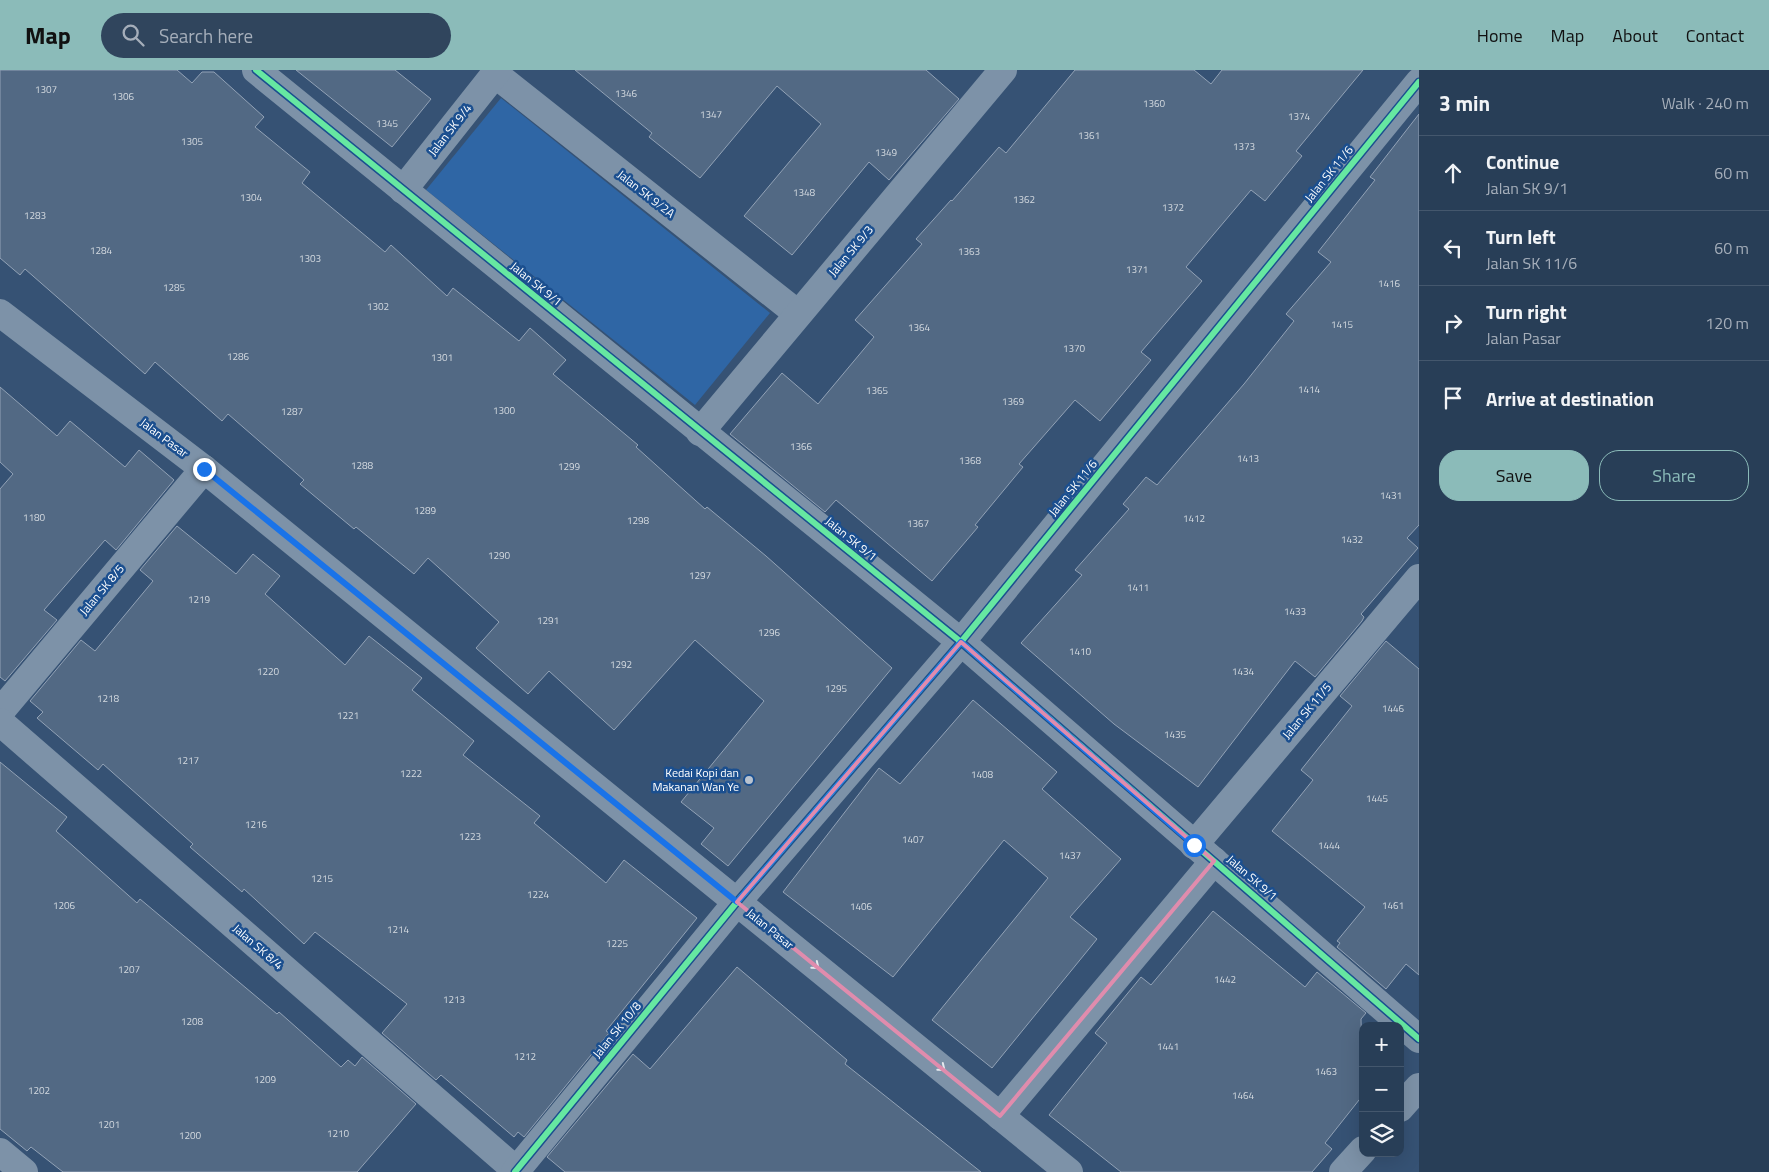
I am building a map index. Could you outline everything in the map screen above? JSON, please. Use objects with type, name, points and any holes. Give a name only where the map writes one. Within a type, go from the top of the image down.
[{"type":"street","name":"Jalan SK 9/1","points":[[256,70],[961,642],[1419,1039]]},
{"type":"street","name":"Jalan SK 9/3","points":[[700,432],[1003,70]]},
{"type":"street","name":"Jalan SK 9/4","points":[[403,190],[496,72]]},
{"type":"street","name":"Jalan SK 9/2A","points":[[496,72],[798,314]]},
{"type":"street","name":"Jalan SK 11/6","points":[[737,902],[961,642],[1419,82]]},
{"type":"street","name":"Jalan Pasar","points":[[0,313],[204,469],[1069,1172]]},
{"type":"street","name":"Jalan SK 8/5","points":[[0,712],[204,469]]},
{"type":"street","name":"Jalan SK 11/5","points":[[1000,1116],[1419,578]]},
{"type":"street","name":"Jalan SK 8/4","points":[[0,722],[516,1172]]},
{"type":"street","name":"Jalan SK 10/8","points":[[516,1172],[737,902]]},
{"type":"street","points":[[1404,1103],[1419,1086]]},
{"type":"street","points":[[0,1152],[24,1172]]},
{"type":"street","points":[[1343,1172],[1359,1154]]},
{"type":"highlighted area","points":[[961,642],[1214,861],[1000,1116],[737,902]]},
{"type":"shaded area","points":[[501,98],[770,313],[695,405],[426,190]]},
{"type":"building","points":[[0,70],[177,70],[192,83],[202,72],[214,72],[264,117],[255,127],[310,172],[302,183],[385,252],[391,245],[447,296],[453,288],[519,341],[530,328],[566,360],[553,374],[638,445],[636,447],[705,509],[707,507],[766,556],[892,668],[728,866],[701,844],[714,828],[681,802],[764,701],[695,640],[614,730],[549,671],[528,694],[476,648],[499,622],[428,558],[414,574],[356,527],[354,529],[300,484],[304,480],[228,414],[222,421],[155,362],[145,374],[25,269],[20,275],[0,258]]},
{"type":"building","points":[[296,70],[395,70],[431,99],[392,147]]},
{"type":"building","points":[[575,70],[926,70],[959,99],[889,180],[869,162],[792,255],[744,216],[821,124],[777,86],[700,178],[649,137],[652,133]]},
{"type":"building","points":[[1075,70],[1194,70],[1211,84],[1222,70],[1363,70],[1296,151],[1302,156],[1265,201],[1251,190],[1186,267],[1202,281],[1141,352],[1151,360],[1100,421],[1075,400],[1019,464],[1023,467],[975,525],[978,527],[932,581],[836,500],[825,512],[730,434],[782,373],[818,404],[874,337],[855,320],[922,244],[916,239],[999,147],[1006,153]]},
{"type":"building","points":[[1419,114],[1419,525],[1407,538],[1418,548],[1361,614],[1364,617],[1362,621],[1315,677],[1295,661],[1198,787],[1114,724],[1021,643],[1082,575],[1075,570],[1129,509],[1123,504],[1146,477],[1157,485],[1244,384],[1294,321],[1286,314],[1331,262],[1318,252],[1375,180],[1370,177]]},
{"type":"building","points":[[0,387],[57,436],[70,421],[125,467],[139,450],[174,480],[116,550],[105,540],[44,610],[57,620],[5,681],[0,677],[0,489],[13,474],[0,462]]},
{"type":"building","points":[[177,526],[236,574],[253,554],[280,576],[265,594],[345,665],[369,636],[422,678],[412,690],[474,741],[463,755],[540,816],[534,823],[606,883],[624,860],[697,918],[606,1031],[609,1033],[524,1137],[518,1132],[514,1137],[441,1075],[436,1080],[382,1033],[407,1004],[315,932],[304,944],[244,889],[242,892],[190,847],[193,844],[103,764],[98,770],[37,718],[43,712],[30,701],[81,640],[95,651],[153,581],[140,570]]},
{"type":"building","points":[[1386,641],[1419,669],[1419,975],[1406,964],[1386,989],[1337,947],[1340,943],[1337,941],[1365,907],[1272,831],[1313,780],[1301,770],[1352,706],[1340,696]]},
{"type":"building","points":[[973,700],[1057,772],[1042,789],[1121,859],[1070,917],[1097,939],[992,1068],[932,1020],[1048,878],[1004,840],[893,977],[783,892],[879,768],[900,784]]},
{"type":"building","points":[[0,762],[67,817],[56,831],[137,903],[140,899],[277,1014],[279,1012],[341,1067],[348,1060],[355,1066],[362,1057],[416,1104],[357,1172],[63,1172],[31,1147],[27,1151],[0,1129]]},
{"type":"building","points":[[1213,911],[1305,987],[1317,972],[1366,1013],[1361,1019],[1361,1022],[1359,1022],[1359,1100],[1325,1143],[1332,1149],[1312,1172],[1121,1172],[1049,1115],[1107,1043],[1095,1033],[1141,977],[1151,985]]},
{"type":"building","points":[[737,967],[847,1060],[845,1064],[981,1172],[565,1172],[547,1157],[633,1054],[650,1069]]},
{"type":"cycle path","points":[[256,70],[961,642],[1419,1039]]},
{"type":"cycle path","points":[[515,1172],[737,902],[961,642],[1419,82]]},
{"type":"place","name":"Kedai Kopi dan Makanan Wan Ye","points":[[749,780]]},
{"type":"route","points":[[204,469],[737,902],[961,642],[1194,845]]}]
